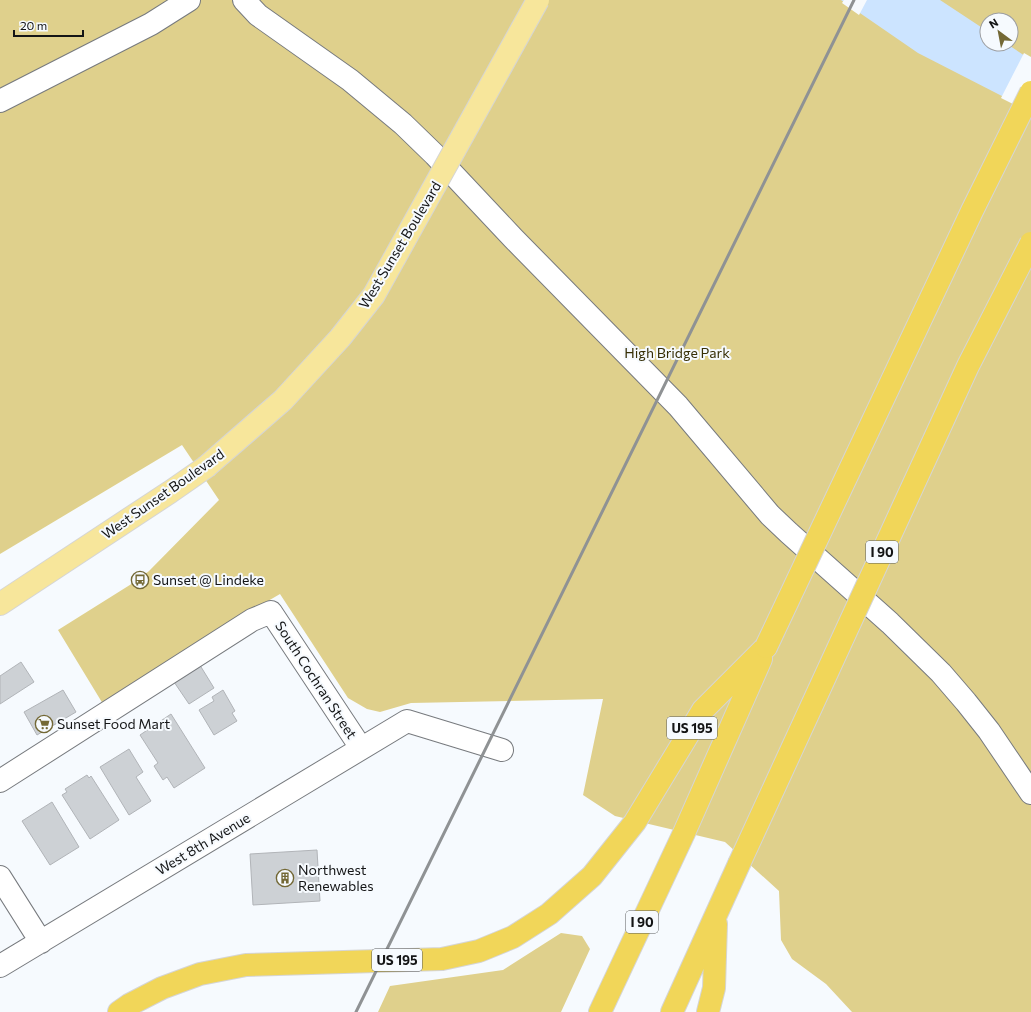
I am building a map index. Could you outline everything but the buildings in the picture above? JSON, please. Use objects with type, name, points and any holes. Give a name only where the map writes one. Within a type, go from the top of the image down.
[{"type":"highway","name":"I 90","points":[[600,1012],[684,833],[766,647],[969,218],[1031,92]]},
{"type":"highway","name":"I 90","points":[[672,1012],[716,912],[968,366],[1031,243]]},
{"type":"highway","name":"US 195","points":[[119,1012],[129,1005],[162,988],[200,974],[246,965],[442,959],[479,951],[513,937],[549,914],[592,876],[635,822],[702,710],[766,647]]},
{"type":"highway","points":[[708,1012],[714,988],[716,912]]},
{"type":"main road","name":"West Sunset Boulevard","points":[[0,604],[206,467],[283,400],[340,338],[374,295],[538,0]]},
{"type":"street","points":[[0,101],[151,24],[189,0]]},
{"type":"street","points":[[244,0],[258,15],[355,84],[403,124],[435,154],[518,244],[678,406],[770,515],[895,628],[941,673],[989,731],[1031,793]]},
{"type":"street","name":"South Cochran Street","points":[[0,781],[252,620],[271,612],[361,748]]},
{"type":"street","name":"West 8th Avenue","points":[[0,966],[407,721],[502,750]]},
{"type":"street","points":[[0,877],[41,942]]},
{"type":"green space","name":"High Bridge Park","points":[[0,0],[1031,0],[1031,1012],[852,1012],[826,984],[792,959],[781,940],[779,891],[725,842],[615,816],[583,795],[603,699],[411,703],[380,712],[367,709],[348,698],[280,594],[103,704],[58,630],[133,583],[149,571],[219,500],[182,445],[0,554]]},
{"type":"green space","points":[[561,933],[582,936],[590,949],[561,1012],[378,1012],[390,986],[503,970]]},
{"type":"water","points":[[841,0],[940,0],[979,26],[979,52],[1019,52],[1031,60],[1031,111],[918,53]]},
{"type":"pier","points":[[844,0],[867,0],[859,15],[842,3]]},
{"type":"pier","points":[[1024,53],[1031,57],[1031,113],[1001,98]]},
{"type":"railway","points":[[356,1012],[854,0]]},
{"type":"place","name":"Sunset @ Lindeke","points":[[140,580]]},
{"type":"place","name":"Sunset Food Mart","points":[[44,724]]},
{"type":"place","name":"Northwest Renewables","points":[[285,878]]}]
